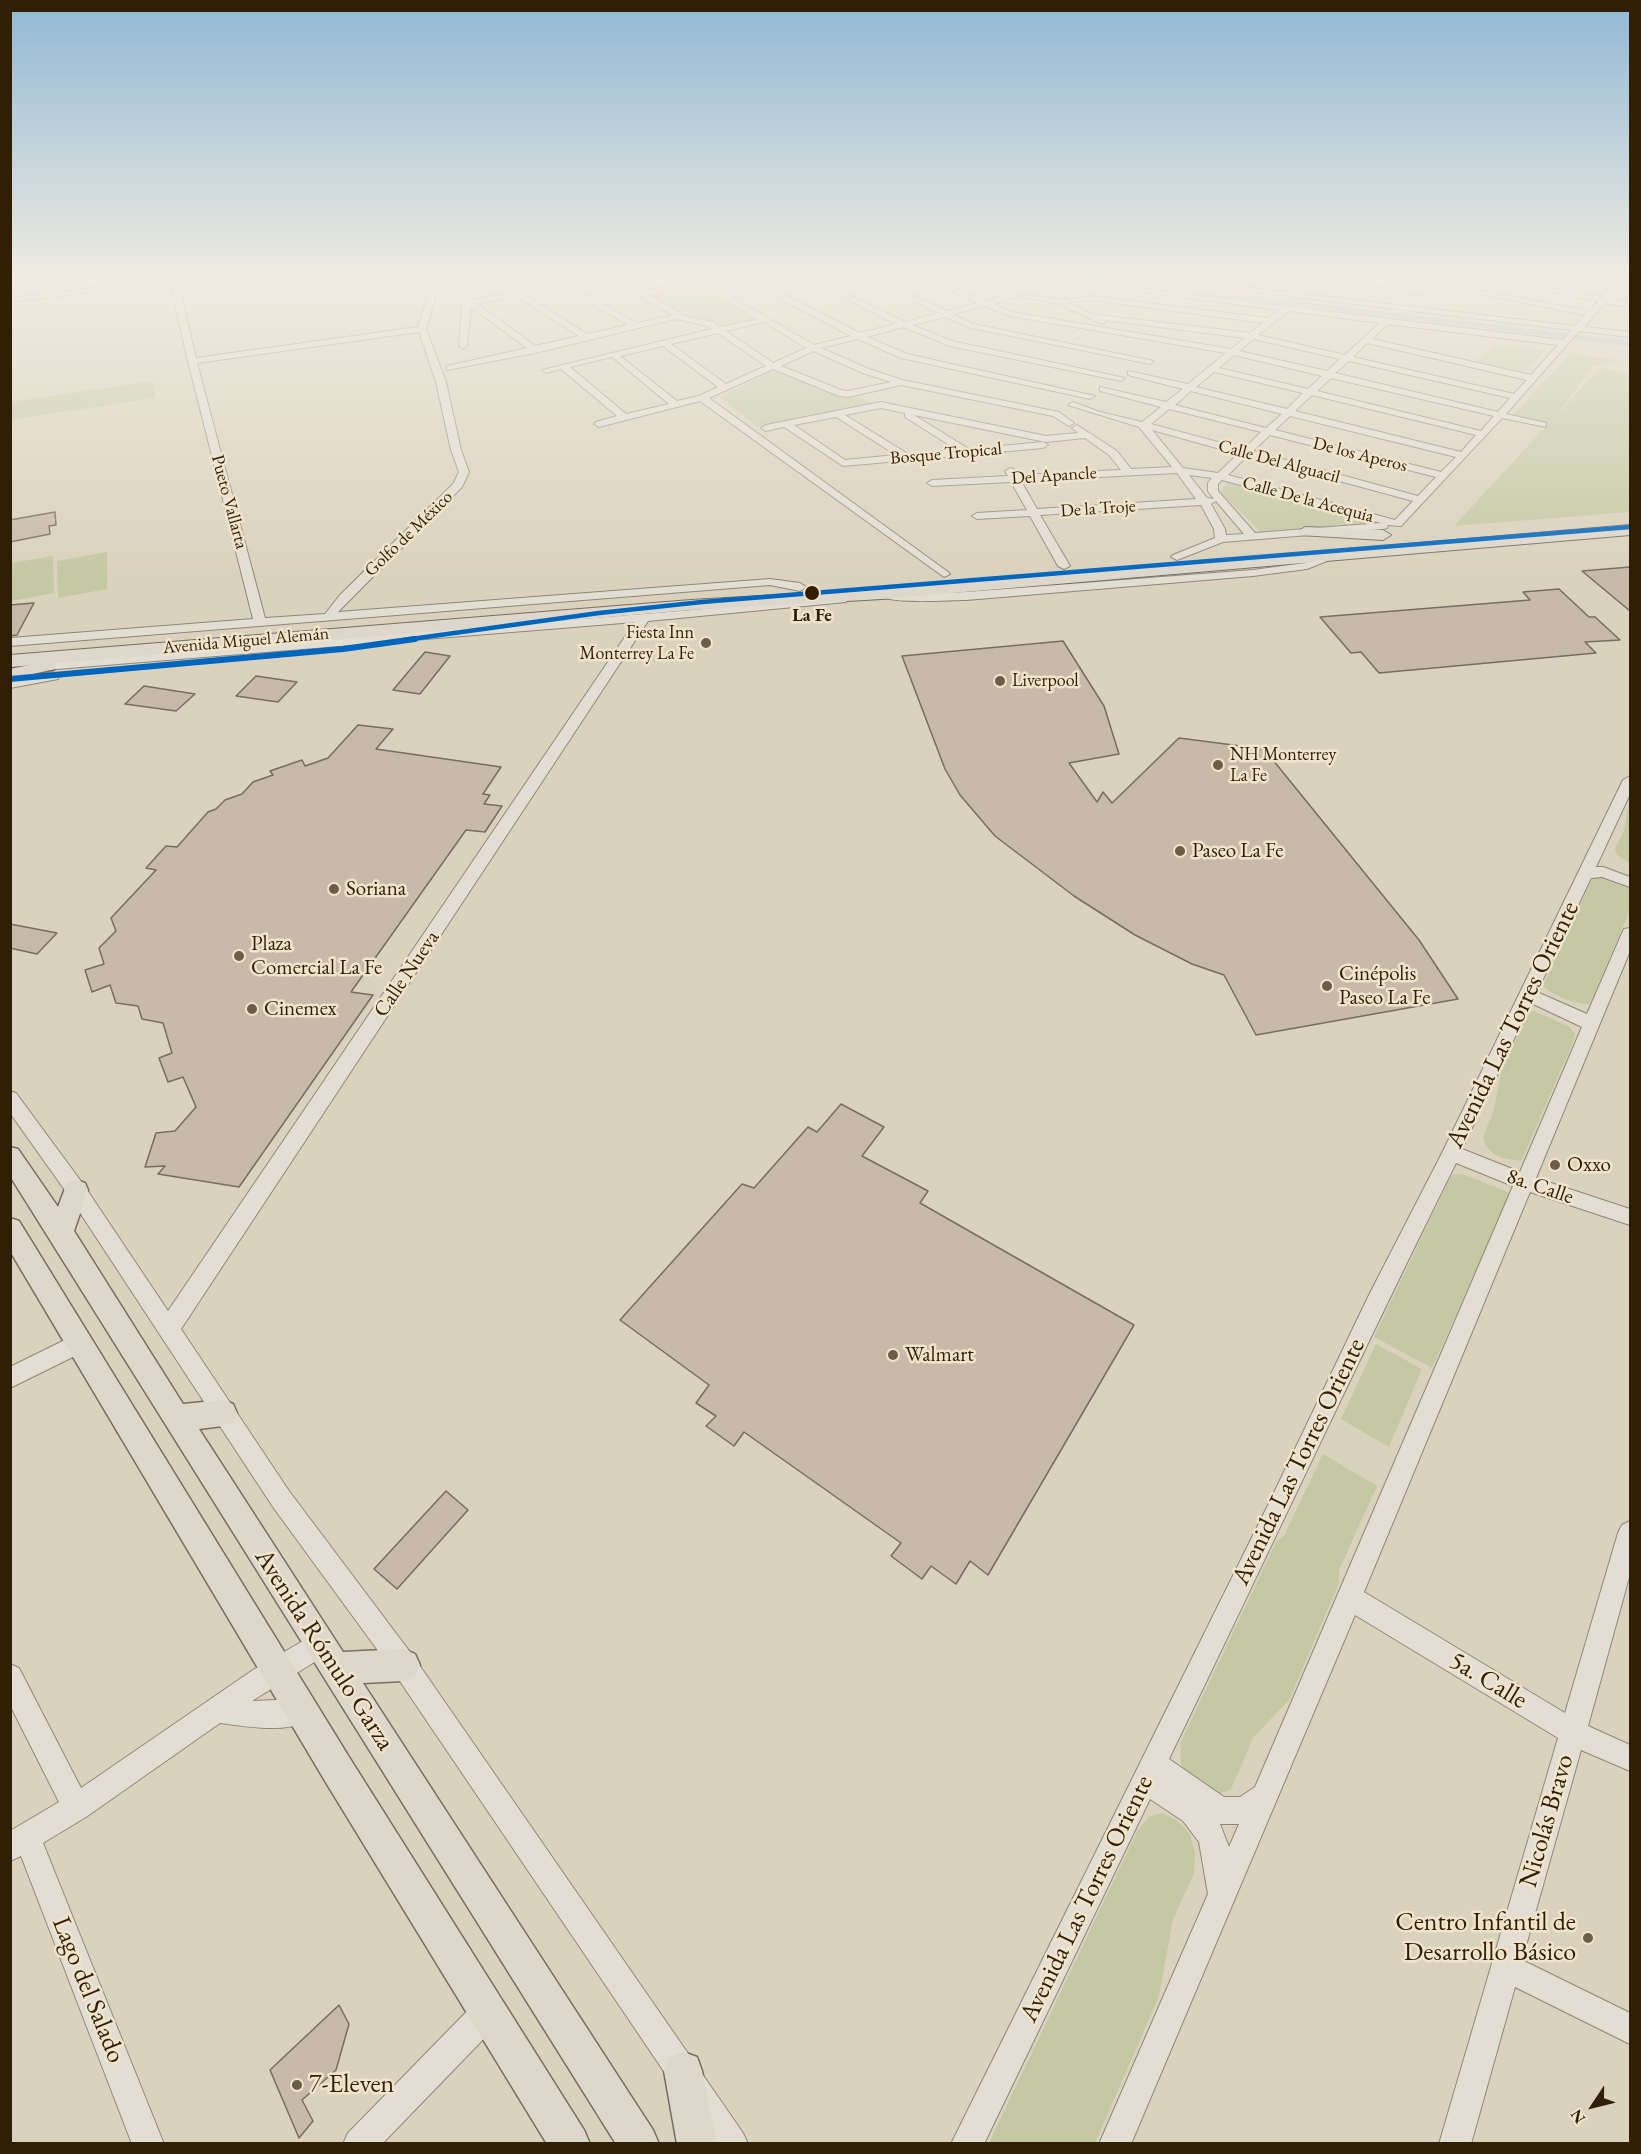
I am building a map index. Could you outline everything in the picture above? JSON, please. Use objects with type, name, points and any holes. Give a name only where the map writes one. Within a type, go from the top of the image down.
[{"type":"highway","name":"Avenida Miguel Alemán","points":[[12,668],[800,587],[1630,521]]},
{"type":"highway","name":"Avenida Miguel Alemán","points":[[14,645],[882,594],[1630,530]]},
{"type":"highway","points":[[1305,532],[1426,537]]},
{"type":"highway","points":[[1121,572],[1160,580]]},
{"type":"main road","points":[[12,668],[49,666]]},
{"type":"main road","name":"Avenida Rómulo Garza","points":[[10,1156],[61,1232],[176,1418],[639,2144]]},
{"type":"main road","points":[[61,1232],[76,1190]]},
{"type":"main road","name":"Avenida Rómulo Garza","points":[[10,1228],[81,1342],[301,1712],[489,2010],[570,2144]]},
{"type":"main road","points":[[176,1418],[223,1413]]},
{"type":"main road","points":[[329,1656],[404,1665]]},
{"type":"main road","points":[[683,2070],[697,2144]]},
{"type":"street","name":"Pueto Vallarta","points":[[197,379],[260,622]]},
{"type":"street","name":"Golfo de México","points":[[329,616],[344,598],[458,486],[463,478],[464,472],[456,450],[440,379]]},
{"type":"street","points":[[578,379],[625,418]]},
{"type":"street","points":[[643,379],[676,405]]},
{"type":"street","points":[[713,379],[724,387]]},
{"type":"street","points":[[598,424],[702,398],[742,379]]},
{"type":"street","points":[[805,379],[844,394],[900,382]]},
{"type":"street","points":[[889,379],[1056,414],[1098,441],[1113,453],[1128,471]]},
{"type":"street","points":[[1006,379],[1090,396]]},
{"type":"street","points":[[1056,414],[1120,379]]},
{"type":"street","points":[[1155,379],[1463,456]]},
{"type":"street","points":[[1202,379],[1143,426],[1204,501],[1221,530],[1221,539]]},
{"type":"street","points":[[1254,379],[1483,434]]},
{"type":"street","points":[[1252,536],[1220,500],[1212,486],[1325,379]]},
{"type":"street","points":[[1344,379],[1543,425]]},
{"type":"street","points":[[1436,379],[1517,397]]},
{"type":"street","points":[[1177,557],[1221,539],[1397,524],[1422,500],[1533,379]]},
{"type":"street","name":"De los Aperos","points":[[1103,389],[1443,476]]},
{"type":"street","points":[[702,398],[944,574]]},
{"type":"street","name":"Calle Del Alguacil","points":[[1073,405],[1143,426],[1422,500]]},
{"type":"street","points":[[766,428],[787,426],[875,406],[896,407],[1050,442]]},
{"type":"street","points":[[896,407],[967,452]]},
{"type":"street","points":[[839,415],[907,458]]},
{"type":"street","name":"Bosque Tropical","points":[[787,426],[840,462],[851,463],[1050,442],[1098,441]]},
{"type":"street","name":"Bosque Tropical","points":[[1050,442],[1077,429]]},
{"type":"street","points":[[1008,467],[1064,566]]},
{"type":"street","name":"Del Apancle","points":[[932,483],[1128,471],[1177,470],[1220,476]]},
{"type":"street","name":"Calle De la Acequia","points":[[1220,476],[1397,524]]},
{"type":"street","name":"De la Troje","points":[[977,516],[1035,514],[1220,500]]},
{"type":"street","points":[[882,594],[922,598],[1160,580],[1307,566],[1338,554]]},
{"type":"street","points":[[14,645],[329,616],[770,582],[800,587]]},
{"type":"street","points":[[49,666],[412,645],[461,632],[818,603],[858,594]]},
{"type":"street","name":"Calle Nueva","points":[[168,1330],[645,617]]},
{"type":"street","points":[[10,684],[36,678],[173,660]]},
{"type":"street","name":"Avenida Las Torres Oriente","points":[[967,2144],[1376,1302],[1451,1153],[1630,780]]},
{"type":"street","points":[[1599,845],[1608,859],[1630,871]]},
{"type":"street","points":[[1586,873],[1603,872],[1630,882]]},
{"type":"street","points":[[1115,2144],[1630,933]]},
{"type":"street","points":[[1527,994],[1592,1024]]},
{"type":"street","points":[[10,1098],[76,1190],[280,1499],[404,1665],[732,2144]]},
{"type":"street","name":"8a. Calle","points":[[1451,1153],[1524,1182],[1630,1217]]},
{"type":"street","points":[[10,1378],[81,1342]]},
{"type":"street","name":"Nicolás Bravo","points":[[1455,2144],[1572,1732],[1630,1539]]},
{"type":"street","name":"5a. Calle","points":[[1349,1597],[1572,1732],[1630,1758]]},
{"type":"street","points":[[19,1842],[76,1807],[277,1669],[329,1656]]},
{"type":"street","points":[[10,1677],[76,1807]]},
{"type":"street","points":[[219,1710],[256,1715],[301,1712]]},
{"type":"street","points":[[1149,1772],[1219,1810],[1230,1813],[1243,1812],[1264,1797]]},
{"type":"street","points":[[1149,1772],[1202,1819],[1216,1847],[1221,1896]]},
{"type":"street","name":"Lago del Salado","points":[[19,1842],[148,2144]]},
{"type":"street","points":[[1506,1967],[1630,2029]]},
{"type":"street","points":[[359,2144],[489,2010]]},
{"type":"green space","points":[[757,379],[795,379],[842,398],[860,397],[871,403],[784,425],[758,427],[720,397]]},
{"type":"green space","points":[[1547,379],[1584,379],[1556,416],[1590,379],[1630,379],[1630,512],[1454,526],[1548,424],[1513,415]]},
{"type":"green space","points":[[153,381],[155,398],[11,420],[11,402]]},
{"type":"green space","points":[[1228,481],[1382,523],[1261,532],[1220,492]]},
{"type":"green space","points":[[107,552],[107,589],[58,598],[57,561]]},
{"type":"green space","points":[[53,556],[54,593],[11,601],[11,563]]},
{"type":"green space","points":[[1630,798],[1630,863],[1617,855],[1615,849],[1624,831]]},
{"type":"green space","points":[[1600,873],[1630,885],[1630,910],[1590,1004],[1584,1004],[1558,996],[1543,986],[1593,877]]},
{"type":"green space","points":[[1534,1011],[1568,1026],[1575,1033],[1521,1161],[1502,1158],[1493,1153],[1486,1146],[1483,1137],[1494,1110],[1501,1072],[1529,1012]]},
{"type":"green space","points":[[1462,1174],[1508,1192],[1508,1199],[1432,1368],[1374,1337],[1448,1182],[1452,1175]]},
{"type":"green space","points":[[1376,1344],[1422,1369],[1389,1447],[1341,1419]]},
{"type":"green space","points":[[1323,1454],[1377,1486],[1339,1570],[1339,1583],[1289,1700],[1253,1738],[1231,1789],[1217,1795],[1187,1776],[1181,1763],[1181,1742],[1276,1542],[1284,1536]]},
{"type":"green space","points":[[1162,1813],[1176,1820],[1189,1832],[1195,1853],[1194,1874],[1173,1919],[1159,1996],[1095,2143],[989,2143],[1136,1834],[1148,1817]]},
{"type":"building","points":[[55,512],[56,525],[49,526],[50,534],[10,542],[10,520]]},
{"type":"building","points":[[1630,567],[1630,611],[1582,571]]},
{"type":"building","points":[[1559,589],[1589,617],[1595,617],[1620,640],[1585,642],[1596,653],[1379,673],[1361,652],[1351,653],[1320,617],[1530,600],[1523,592]]},
{"type":"building","points":[[34,603],[17,635],[10,636],[10,605]]},
{"type":"building","name":"Paseo La Fe","points":[[1063,641],[1104,706],[1119,754],[1069,763],[1097,802],[1103,792],[1112,803],[1179,738],[1264,749],[1419,940],[1458,999],[1256,1035],[1224,975],[1192,964],[1135,935],[1074,896],[995,836],[960,795],[945,769],[902,656]]},
{"type":"building","points":[[425,652],[450,656],[420,694],[393,690]]},
{"type":"building","points":[[256,676],[297,682],[278,702],[236,696]]},
{"type":"building","points":[[144,686],[195,694],[176,711],[125,704]]},
{"type":"building","name":"Plaza Comercial La Fe","points":[[358,725],[393,729],[376,749],[501,767],[483,794],[490,795],[484,804],[502,806],[485,832],[466,830],[351,992],[373,995],[239,1187],[158,1174],[165,1166],[145,1167],[156,1133],[175,1131],[196,1107],[183,1077],[168,1082],[159,1058],[172,1053],[163,1023],[142,1019],[138,1006],[116,1003],[110,985],[92,992],[85,970],[104,964],[99,948],[116,931],[111,918],[156,870],[146,868],[166,846],[177,847],[208,812],[216,809],[225,800],[242,794],[253,782],[273,775],[270,771],[302,760],[305,766],[328,758]]},
{"type":"building","points":[[10,924],[57,933],[37,954],[10,948]]},
{"type":"building","name":"Walmart","points":[[841,1104],[884,1127],[862,1156],[928,1191],[920,1203],[1134,1325],[988,1575],[970,1561],[956,1584],[931,1566],[922,1579],[891,1556],[901,1543],[744,1432],[734,1446],[706,1426],[716,1416],[696,1403],[709,1385],[620,1320],[742,1184],[754,1188],[808,1127],[817,1132]]},
{"type":"building","points":[[446,1491],[468,1510],[397,1589],[374,1569]]},
{"type":"building","name":"7-Eleven","points":[[339,2005],[349,2024],[336,2070],[302,2100],[313,2121],[299,2138],[270,2070]]},
{"type":"transit line","points":[[10,679],[343,649],[599,613],[702,602],[1630,527]]},
{"type":"place","name":"La Fe","points":[[812,593]]},
{"type":"place","name":"Fiesta Inn Monterrey La Fe","points":[[706,643]]},
{"type":"place","name":"Liverpool","points":[[1000,681]]},
{"type":"place","name":"NH Monterrey La Fe","points":[[1218,765]]},
{"type":"place","name":"Paseo La Fe","points":[[1180,851]]},
{"type":"place","name":"Soriana","points":[[334,889]]},
{"type":"place","name":"Plaza Comercial La Fe","points":[[239,956]]},
{"type":"place","name":"Cinépolis Paseo La Fe","points":[[1327,986]]},
{"type":"place","name":"Cinemex","points":[[252,1009]]},
{"type":"place","name":"Oxxo","points":[[1555,1165]]},
{"type":"place","name":"Walmart","points":[[893,1355]]},
{"type":"place","name":"Centro Infantil de Desarrollo Básico","points":[[1588,1938]]},
{"type":"place","name":"7-Eleven","points":[[297,2085]]}]
